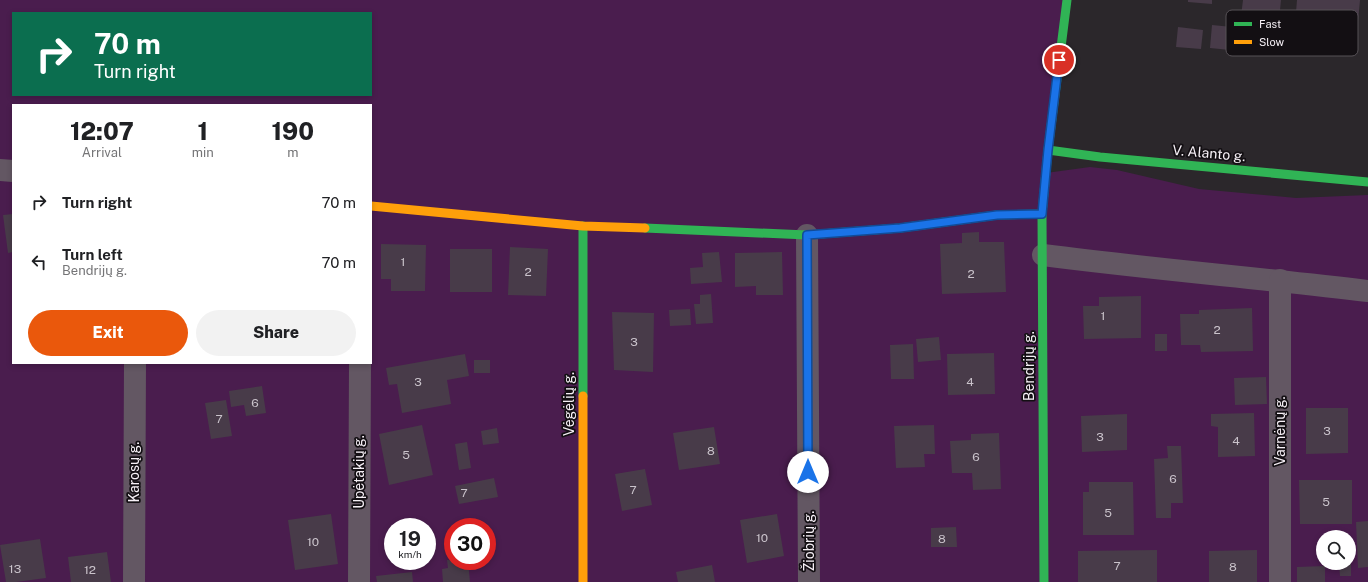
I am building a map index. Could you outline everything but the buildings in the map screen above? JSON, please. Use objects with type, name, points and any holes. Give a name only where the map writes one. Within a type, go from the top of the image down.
[{"type":"street","name":"Bendrijų g.","points":[[1044,582],[1042,214],[1048,150],[1067,0]]},
{"type":"street","name":"V. Alanto g.","points":[[1048,150],[1100,157],[1368,182]]},
{"type":"street","points":[[0,170],[12,171]]},
{"type":"street","points":[[372,206],[583,226],[807,235],[900,228],[997,215],[1042,214]]},
{"type":"street","name":"Vėgėlių g.","points":[[583,226],[583,582]]},
{"type":"street","name":"Žiobrių g.","points":[[807,235],[809,582]]},
{"type":"street","points":[[1043,255],[1113,264],[1280,280],[1368,291]]},
{"type":"street","name":"Varnėnų g.","points":[[1280,280],[1280,582]]},
{"type":"street","name":"Karosų g.","points":[[134,582],[135,364]]},
{"type":"street","name":"Upėtakių g.","points":[[359,582],[360,364]]},
{"type":"shaded area","points":[[0,0],[1067,0],[1046,173],[1090,167],[1117,170],[1199,189],[1296,198],[1368,195],[1368,582],[0,582]]},
{"type":"traffic: fast","points":[[1044,582],[1042,214],[1048,150],[1067,0]]},
{"type":"traffic: fast","points":[[1048,150],[1100,157],[1368,182]]},
{"type":"traffic: fast","points":[[645,228],[807,235],[900,228],[997,215],[1042,214]]},
{"type":"traffic: fast","points":[[583,226],[583,396]]},
{"type":"traffic: slow","points":[[372,206],[583,226],[645,228]]},
{"type":"traffic: slow","points":[[583,396],[583,582]]},
{"type":"route","points":[[808,472],[807,235],[900,228],[997,215],[1042,214],[1059,60]]}]
